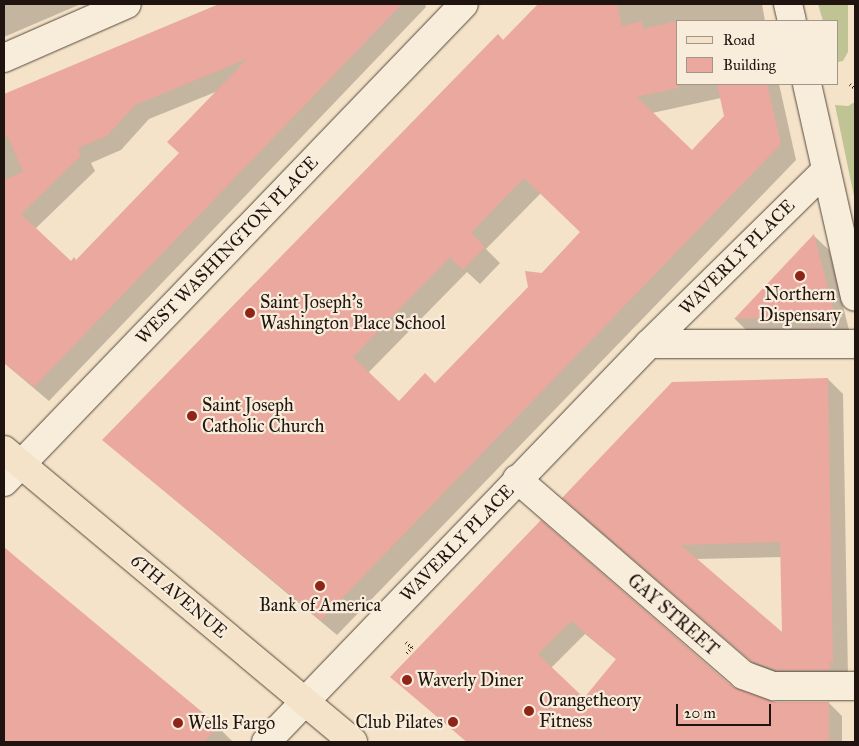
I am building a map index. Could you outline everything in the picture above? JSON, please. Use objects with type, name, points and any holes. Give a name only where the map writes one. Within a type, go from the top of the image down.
[{"type":"main road","name":"6TH AVENUE","points":[[10,465],[353,742]]},
{"type":"street","points":[[788,4],[792,20]]},
{"type":"street","points":[[4,58],[116,6]]},
{"type":"street","name":"WEST WASHINGTON PLACE","points":[[10,465],[453,8]]},
{"type":"street","points":[[807,85],[855,297]]},
{"type":"street","name":"WAVERLY PLACE","points":[[266,742],[517,479],[649,344],[826,170]]},
{"type":"street","name":"WAVERLY PLACE","points":[[649,344],[855,344]]},
{"type":"street","name":"GAY STREET","points":[[517,479],[742,675],[774,686],[855,686]]},
{"type":"path","points":[[850,84],[855,88]]},
{"type":"path","points":[[406,642],[412,648],[407,653]]},
{"type":"green space","points":[[818,4],[848,4],[848,52],[843,61],[839,62],[839,20],[823,20]]},
{"type":"green space","points":[[855,102],[855,201],[835,105],[848,106]]},
{"type":"building","points":[[219,4],[402,4],[34,387],[4,363],[4,180],[23,172],[8,137],[4,136],[4,94]],"holes":[[[247,59],[167,142],[179,153],[76,260],[74,257],[71,261],[21,214],[81,156],[78,148],[107,136],[135,105]]]},
{"type":"building","points":[[538,4],[617,4],[622,26],[642,21],[643,29],[676,21],[676,85],[678,85],[678,88],[637,97],[692,150],[724,116],[717,85],[767,85],[781,144],[321,620],[102,440],[498,34],[503,40]],"holes":[[[524,178],[580,232],[542,273],[525,271],[528,287],[435,383],[425,373],[399,401],[353,357],[450,257],[463,270],[485,247],[471,233]]]},
{"type":"building","name":"Northern Dispensary","points":[[814,234],[835,316],[734,319]]},
{"type":"building","points":[[828,378],[833,662],[830,662],[830,670],[777,670],[751,661],[562,498],[672,382]],"holes":[[[780,542],[782,632],[681,545]]]},
{"type":"building","points":[[541,520],[733,687],[774,702],[829,702],[829,742],[467,742],[390,677]],"holes":[[[571,621],[616,659],[584,698],[538,654]]]},
{"type":"building","points":[[4,547],[219,726],[204,742],[4,742]]},
{"type":"place","name":"Northern Dispensary","points":[[800,276]]},
{"type":"place","name":"Saint Joseph's Washington Place School","points":[[250,313]]},
{"type":"place","name":"Saint Joseph Catholic Church","points":[[192,416]]},
{"type":"place","name":"Bank of America","points":[[320,586]]},
{"type":"place","name":"Waverly Diner","points":[[407,680]]},
{"type":"place","name":"Orangetheory Fitness","points":[[529,711]]},
{"type":"place","name":"Club Pilates","points":[[453,722]]},
{"type":"place","name":"Wells Fargo","points":[[178,723]]}]
